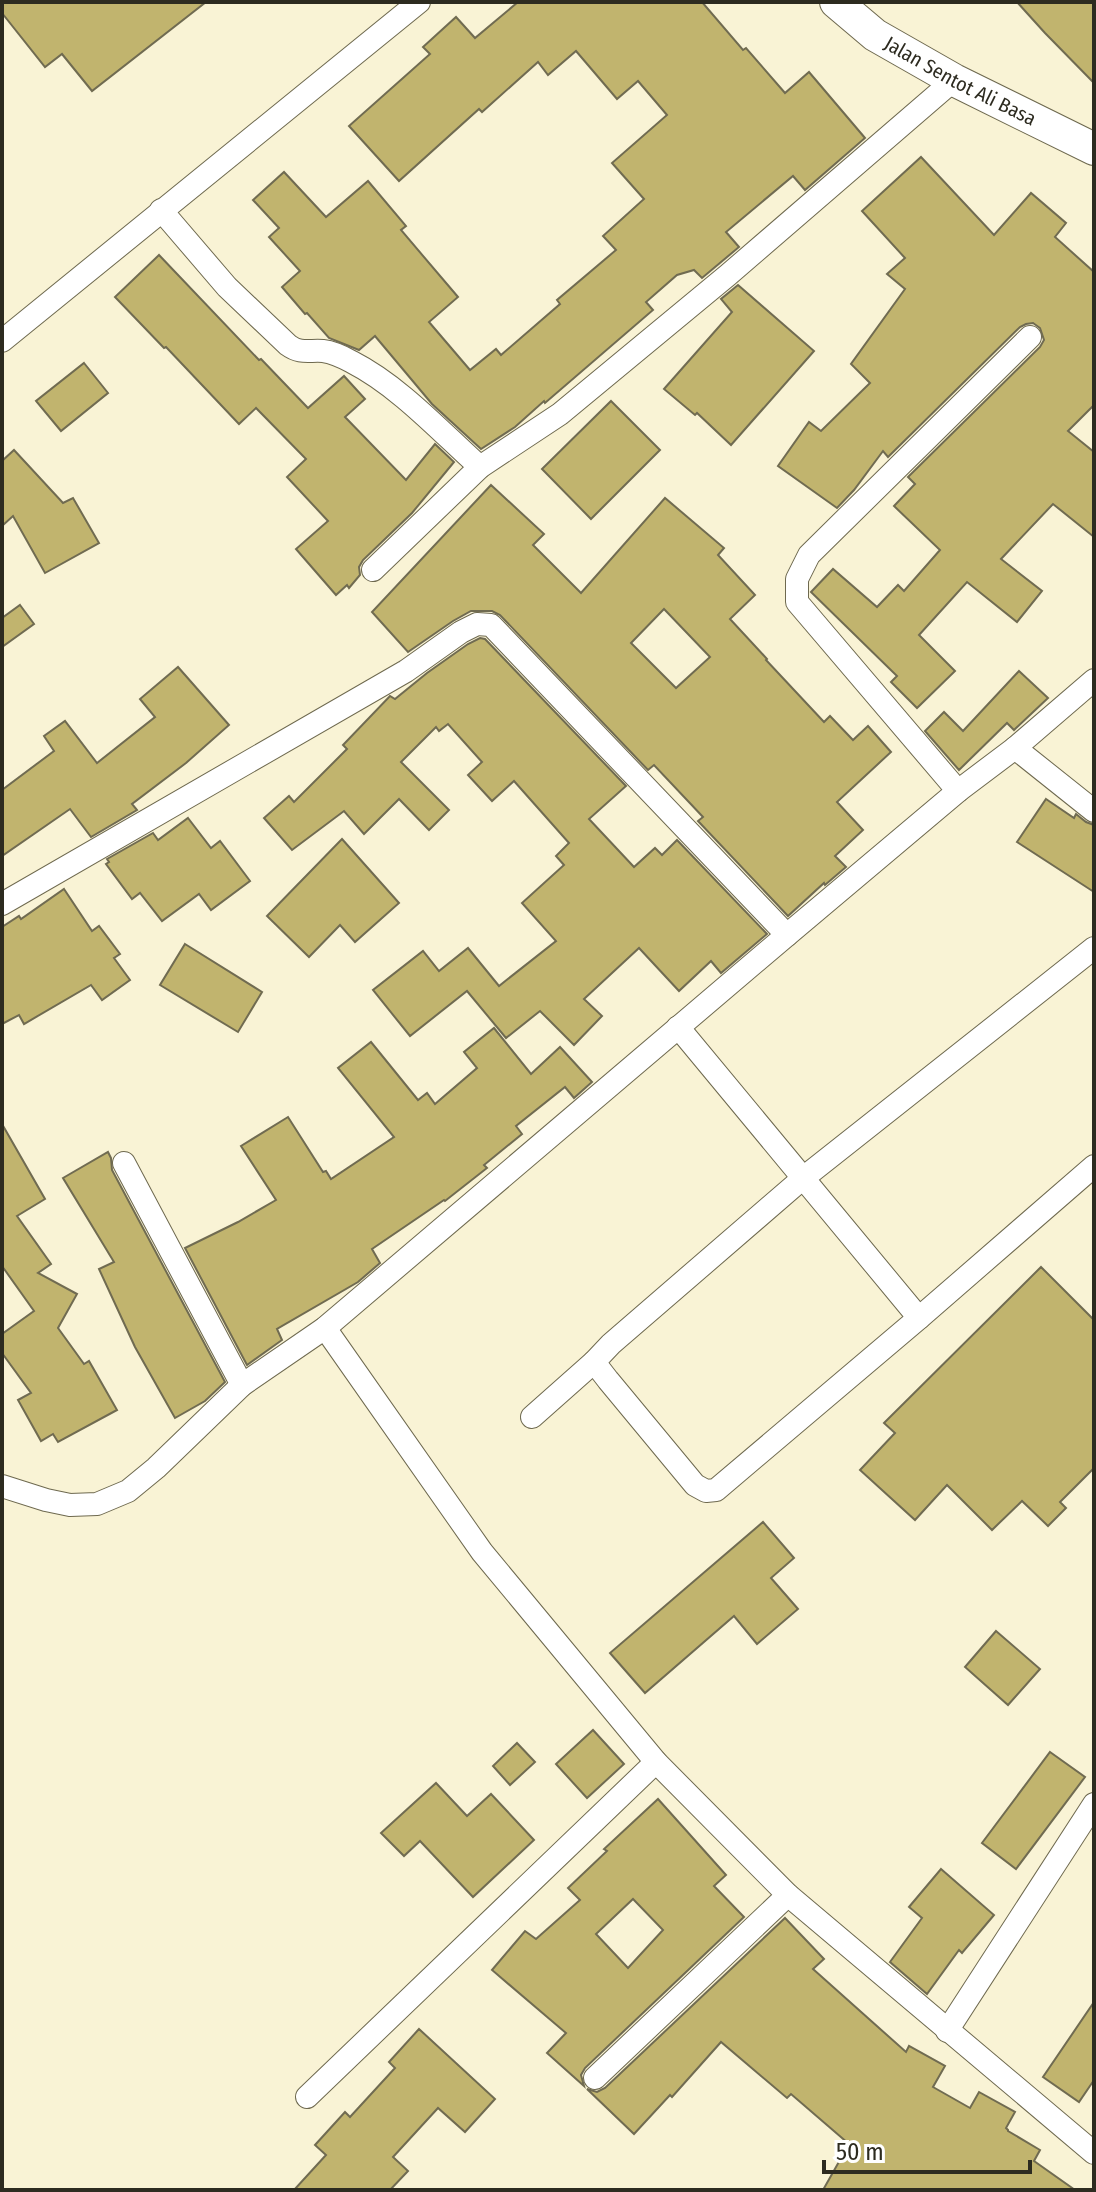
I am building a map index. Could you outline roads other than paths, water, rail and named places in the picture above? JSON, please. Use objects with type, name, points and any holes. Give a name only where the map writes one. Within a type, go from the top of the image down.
[{"type":"main road","name":"Jalan Sentot Ali Basa","points":[[836,2],[875,35],[954,80],[1091,144]]},
{"type":"street","points":[[2,341],[419,2]]},
{"type":"street","points":[[373,570],[480,467],[572,404],[728,275],[954,80]]},
{"type":"street","points":[[161,210],[227,287],[295,351],[323,351],[353,362],[393,389],[480,467]]},
{"type":"street","points":[[958,791],[797,602],[797,579],[809,555],[1030,337]]},
{"type":"street","points":[[2,904],[406,671],[477,624],[491,625],[508,642],[787,935]]},
{"type":"street","points":[[2,1486],[70,1505],[97,1504],[128,1491],[242,1385],[325,1328],[787,935],[1094,680]]},
{"type":"street","points":[[1015,748],[1094,811]]},
{"type":"street","points":[[532,1417],[611,1344],[802,1179],[1094,948]]},
{"type":"street","points":[[678,1027],[919,1318]]},
{"type":"street","points":[[124,1163],[242,1385]]},
{"type":"street","points":[[594,1362],[695,1485],[706,1491],[716,1490],[1094,1166]]},
{"type":"street","points":[[325,1328],[482,1552],[656,1762],[788,1895],[1094,2153]]},
{"type":"street","points":[[307,2097],[656,1762]]},
{"type":"street","points":[[947,2031],[1094,1804]]},
{"type":"street","points":[[595,2078],[788,1895]]}]
